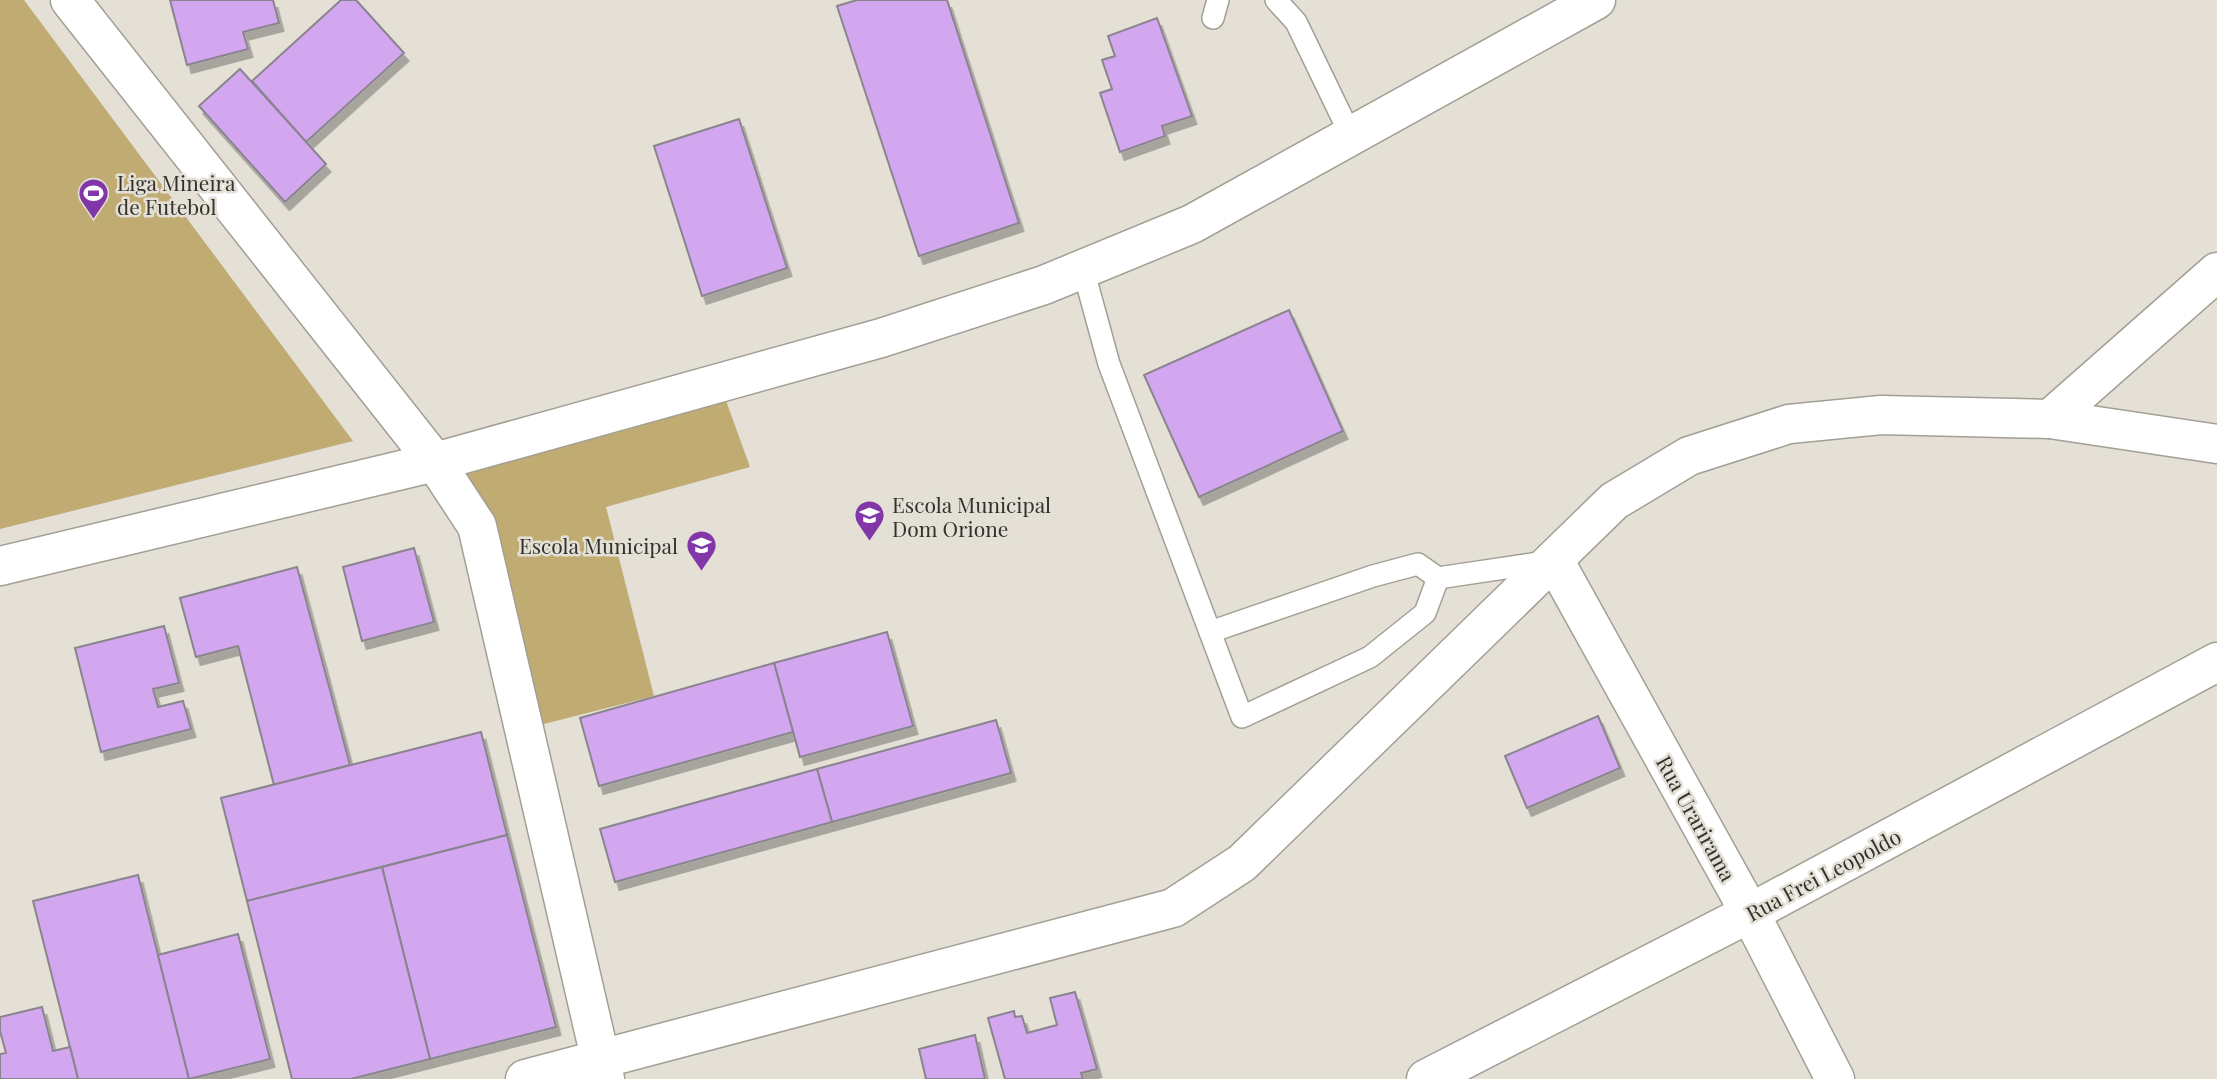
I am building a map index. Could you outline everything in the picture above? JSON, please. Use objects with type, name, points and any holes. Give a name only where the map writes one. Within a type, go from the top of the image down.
[{"type":"street","points":[[70,0],[435,462],[477,526],[603,1069]]},
{"type":"street","points":[[0,566],[435,462],[881,338],[1044,285],[1192,224],[1596,0]]},
{"type":"street","points":[[2050,419],[2217,272]]},
{"type":"street","points":[[525,1079],[603,1069],[1173,908],[1242,863],[1614,501],[1689,456],[1789,424],[1881,415],[2050,419],[2217,444]]},
{"type":"street","name":"Rua Urarirama","points":[[1554,560],[1750,913],[1835,1079]]},
{"type":"street","name":"Rua Frei Leopoldo","points":[[1426,1079],[1750,913],[2217,662]]},
{"type":"lane","points":[[1276,0],[1296,22],[1351,136]]},
{"type":"lane","points":[[1083,269],[1109,364],[1242,718],[1370,657],[1425,613],[1438,578]]},
{"type":"lane","points":[[1210,632],[1373,576],[1418,564],[1438,578],[1517,568],[1554,560]]},
{"type":"shaded area","name":"Liga Mineira de Futebol","points":[[0,0],[24,0],[353,441],[0,529]]},
{"type":"shaded area","points":[[724,395],[750,467],[606,507],[654,696],[540,725],[444,460]]},
{"type":"building","points":[[170,0],[273,0],[279,23],[243,32],[248,49],[187,65]]},
{"type":"building","points":[[341,0],[356,0],[404,53],[306,142],[252,81]]},
{"type":"building","points":[[857,0],[947,0],[1019,223],[919,256],[837,6]]},
{"type":"building","points":[[1157,18],[1192,116],[1162,126],[1165,136],[1120,152],[1100,93],[1112,89],[1102,60],[1115,56],[1108,36]]},
{"type":"building","points":[[240,69],[326,164],[285,202],[199,106]]},
{"type":"building","points":[[739,119],[787,268],[702,296],[654,146]]},
{"type":"building","points":[[1289,310],[1343,431],[1199,497],[1144,375]]},
{"type":"building","points":[[414,548],[434,622],[362,641],[343,567]]},
{"type":"building","points":[[297,567],[350,765],[274,785],[238,646],[196,657],[180,598]]},
{"type":"building","points":[[164,626],[179,683],[153,689],[158,707],[183,701],[191,729],[101,752],[75,648]]},
{"type":"building","points":[[887,632],[913,726],[800,757],[774,663]]},
{"type":"building","points":[[774,663],[793,732],[599,786],[580,718]]},
{"type":"building","points":[[1598,716],[1620,768],[1527,808],[1505,756]]},
{"type":"building","points":[[996,720],[1011,773],[832,822],[817,769]]},
{"type":"building","points":[[481,732],[507,835],[247,901],[221,798]]},
{"type":"building","points":[[817,769],[832,822],[615,882],[600,829]]},
{"type":"building","points":[[507,835],[556,1027],[430,1059],[382,867]]},
{"type":"building","points":[[382,867],[430,1059],[351,1079],[292,1079],[247,901]]},
{"type":"building","points":[[138,875],[189,1079],[78,1079],[33,901]]},
{"type":"building","points":[[238,934],[270,1059],[189,1079],[158,955]]},
{"type":"building","points":[[1075,992],[1097,1069],[1081,1073],[1083,1079],[1005,1079],[988,1018],[1014,1011],[1015,1017],[1022,1016],[1027,1033],[1057,1025],[1050,998]]},
{"type":"building","points":[[42,1007],[53,1051],[70,1047],[78,1079],[0,1079],[0,1054],[6,1053],[0,1031],[0,1017]]},
{"type":"building","points":[[975,1035],[985,1079],[926,1079],[919,1049]]},
{"type":"place","name":"Liga Mineira de Futebol","points":[[94,221]]},
{"type":"place","name":"Escola Municipal Dom Orione","points":[[869,543]]},
{"type":"place","name":"Escola Municipal","points":[[701,572]]}]
